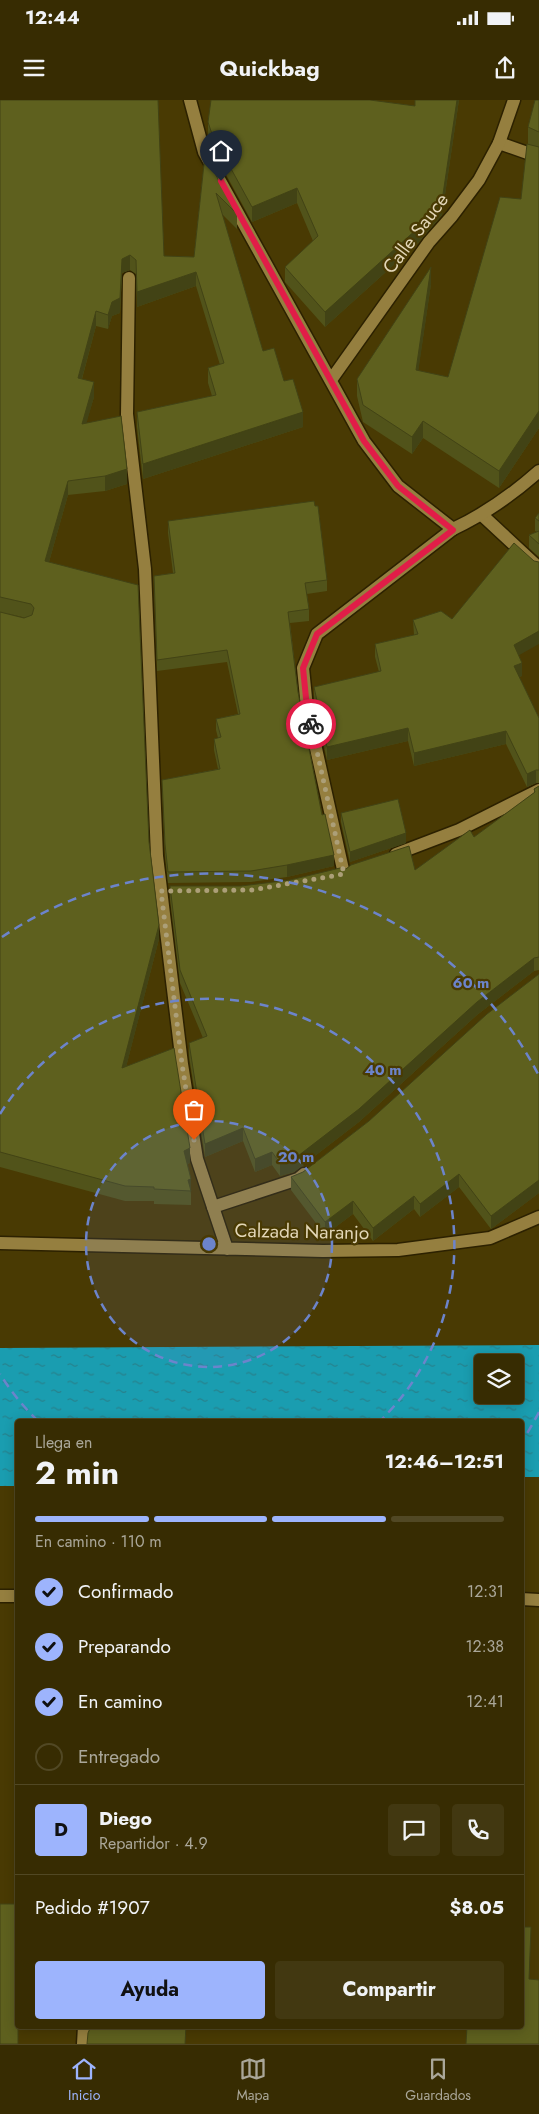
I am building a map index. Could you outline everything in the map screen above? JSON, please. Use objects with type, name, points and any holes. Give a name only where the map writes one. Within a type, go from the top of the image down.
[{"type":"street","points":[[190,100],[204,152],[364,441],[398,486],[453,530]]},
{"type":"street","name":"Calle Sauce","points":[[331,380],[429,242],[452,216],[478,180],[498,143],[514,100]]},
{"type":"street","points":[[498,143],[539,157]]},
{"type":"street","points":[[129,278],[127,414],[145,569],[157,856],[165,891],[182,1064],[197,1159],[227,1249]]},
{"type":"street","points":[[344,873],[307,708],[303,668],[317,634],[453,530],[482,515],[520,488],[539,471]]},
{"type":"street","points":[[482,515],[539,568]]},
{"type":"street","points":[[388,857],[459,830],[539,790]]},
{"type":"street","points":[[213,1207],[298,1179],[313,1168]]},
{"type":"street","name":"Calzada Naranjo","points":[[0,1243],[227,1249],[398,1250],[490,1238],[539,1217]]},
{"type":"street","points":[[0,1596],[15,1596]]},
{"type":"street","points":[[524,1599],[539,1600]]},
{"type":"street","points":[[83,2044],[84,2029]]},
{"type":"water","points":[[539,1345],[539,1477],[524,1477],[524,1419],[15,1419],[15,1486],[0,1486],[0,1348]]},
{"type":"building","points":[[0,100],[158,100],[164,256],[194,257],[205,155],[237,214],[216,193],[263,351],[274,348],[284,381],[293,379],[303,412],[143,464],[137,412],[216,395],[208,368],[224,363],[196,272],[137,292],[136,260],[130,255],[122,259],[120,298],[112,302],[108,315],[96,311],[78,378],[94,382],[82,424],[121,416],[127,469],[105,476],[68,481],[45,561],[138,585],[149,842],[159,925],[122,1068],[174,1048],[190,1148],[184,1151],[191,1179],[188,1180],[191,1191],[125,1186],[0,1152],[0,612],[24,618],[32,615],[34,608],[31,604],[0,597]]},
{"type":"building","points":[[211,100],[370,100],[415,106],[415,100],[457,100],[442,201],[418,228],[325,312],[285,267],[318,236],[297,188],[252,207],[212,134],[208,122]]},
{"type":"building","points":[[535,100],[539,100],[539,132],[528,127]]},
{"type":"building","points":[[527,144],[539,147],[539,411],[499,471],[423,421],[412,437],[363,405],[357,379],[431,267],[416,370],[448,377],[500,197],[521,199]]},
{"type":"building","points":[[314,501],[315,506],[318,506],[327,580],[305,583],[309,609],[288,612],[298,692],[322,815],[325,814],[334,855],[251,871],[168,872],[162,780],[220,769],[214,739],[221,737],[216,719],[240,714],[227,650],[157,660],[154,576],[175,573],[168,521]]},
{"type":"building","points":[[539,513],[539,521],[535,518]]},
{"type":"building","points":[[539,531],[539,544],[529,535]]},
{"type":"building","points":[[514,543],[534,561],[539,562],[539,631],[514,645],[522,663],[514,666],[539,718],[539,770],[527,774],[506,731],[414,753],[408,728],[327,747],[314,687],[381,671],[375,644],[418,634],[413,620],[441,611],[452,619]]},
{"type":"building","points":[[539,786],[539,957],[534,958],[477,1002],[359,1109],[294,1159],[280,1163],[272,1152],[255,1159],[243,1128],[205,1144],[189,1043],[207,1036],[180,970],[170,886],[241,886],[290,880],[340,868],[346,869],[351,865],[409,846],[415,870],[470,830],[474,837],[535,792],[534,789]]},
{"type":"building","points":[[398,799],[406,833],[350,852],[341,813]]},
{"type":"building","points":[[539,974],[539,1180],[491,1216],[459,1174],[420,1204],[414,1196],[373,1228],[353,1201],[325,1222],[291,1177],[303,1172],[369,1121],[487,1014]]},
{"type":"building","points":[[0,1904],[15,1904],[15,2029],[18,2029],[18,2044],[0,2044]]},
{"type":"building","points":[[524,1927],[531,1927],[529,1979],[539,1980],[539,2044],[466,2044],[467,2029],[524,2029]]},
{"type":"building","points":[[90,2029],[186,2029],[185,2044],[87,2044]]},
{"type":"way so far","points":[[194,1140],[182,1064],[161,891],[252,890],[344,874],[311,724]]},
{"type":"route","points":[[221,181],[364,441],[398,486],[453,530],[317,634],[303,668],[307,708],[311,724]]}]
